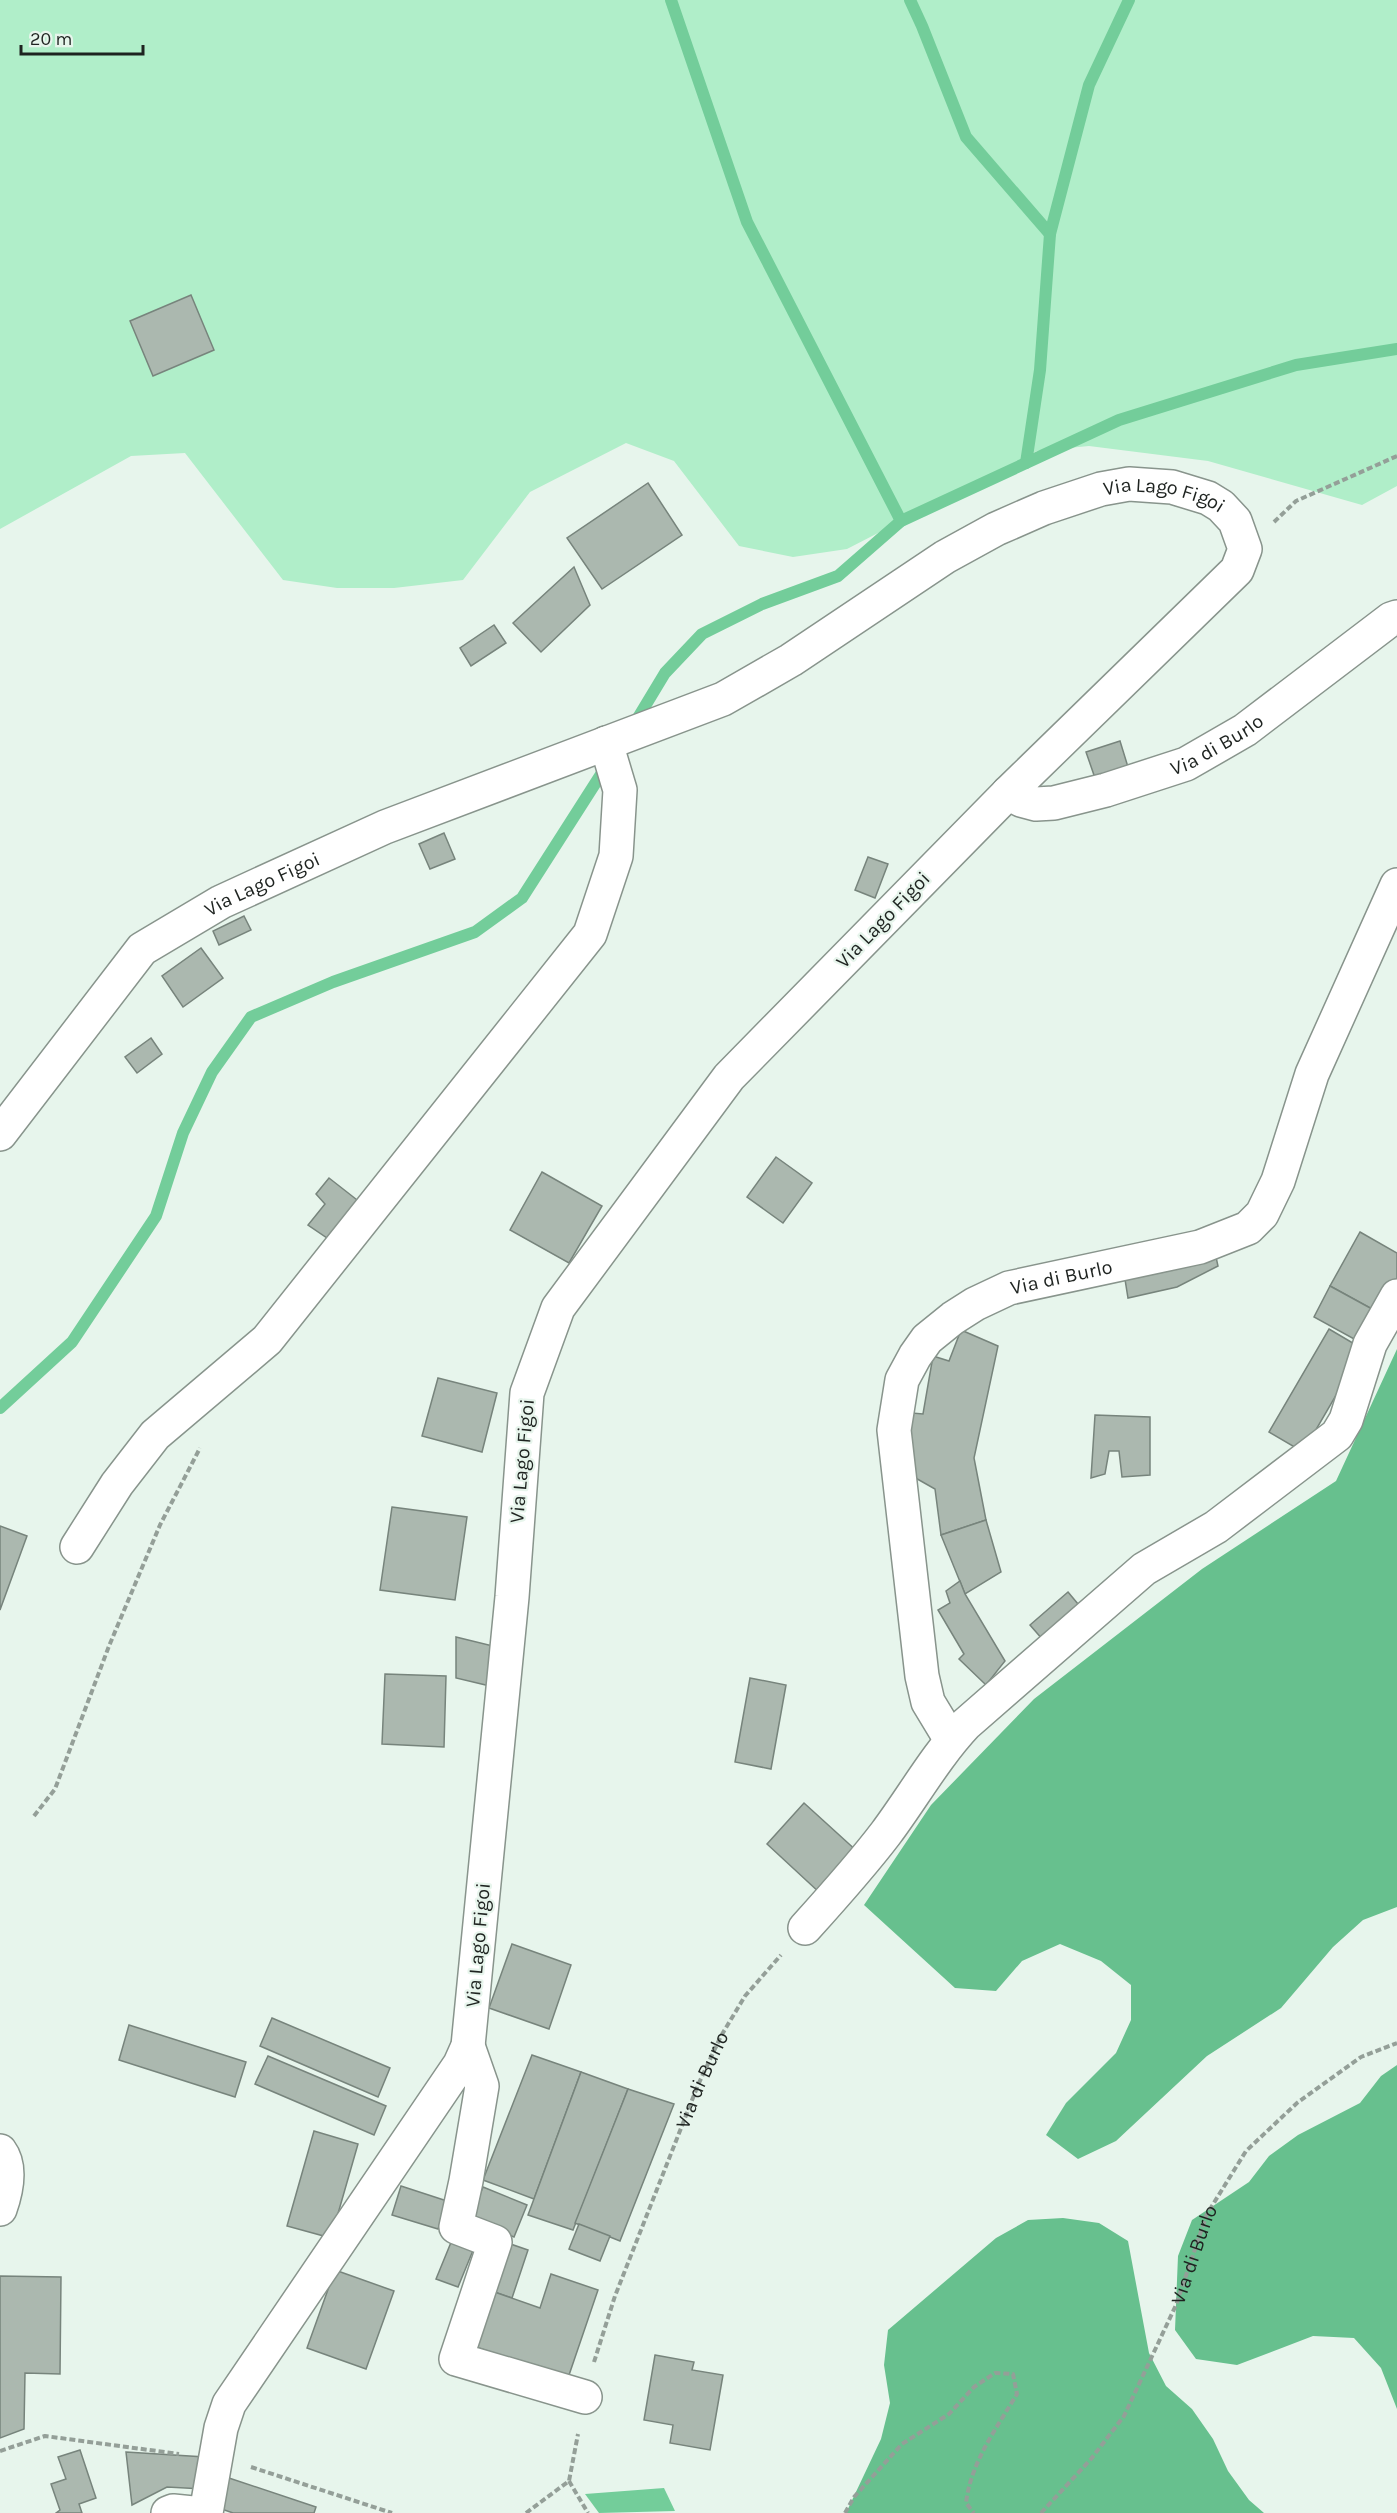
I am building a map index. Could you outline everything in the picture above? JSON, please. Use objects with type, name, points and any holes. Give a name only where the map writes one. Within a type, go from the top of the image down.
[{"type":"street","name":"Via Lago Figoi","points":[[0,1134],[142,949],[221,902],[385,827],[723,699],[791,660],[945,557],[996,529],[1044,508],[1101,489],[1129,484],[1190,490],[1221,506],[1234,521],[1245,549],[1237,570],[1008,793],[729,1077],[558,1308],[527,1393],[512,1597],[468,2046],[460,2064],[229,2404],[221,2428],[206,2513]]},
{"type":"street","name":"Via di Burlo","points":[[1008,793],[1036,804],[1054,803],[1106,790],[1186,764],[1245,730],[1391,619],[1397,617]]},
{"type":"street","points":[[77,1547],[117,1484],[155,1436],[267,1340],[590,934],[616,856],[620,790],[606,742]]},
{"type":"street","name":"Via di Burlo","points":[[951,1740],[928,1702],[922,1676],[894,1430],[902,1380],[927,1339],[975,1304],[1009,1288],[1200,1246],[1248,1228],[1262,1214],[1278,1181],[1312,1074],[1397,885]]},
{"type":"street","points":[[805,1928],[851,1877],[887,1832],[951,1740],[966,1724],[1144,1569],[1216,1527],[1338,1435],[1346,1420],[1370,1344],[1397,1296]]},
{"type":"street","name":"Via Lago Figoi","points":[[468,2046],[482,2086],[456,2227],[495,2242],[456,2359],[585,2397]]},
{"type":"street","points":[[0,2151],[8,2171],[0,2209]]},
{"type":"street","points":[[168,2513],[173,2511],[193,2513]]},
{"type":"path","points":[[1245,549],[1296,501],[1397,456]]},
{"type":"path","points":[[34,1816],[56,1789],[109,1647],[160,1525],[206,1439]]},
{"type":"path","name":"Via di Burlo","points":[[569,2481],[596,2351],[615,2296],[703,2075],[721,2036],[745,1996],[805,1928]]},
{"type":"path","name":"Via di Burlo","points":[[1041,2513],[1091,2459],[1124,2416],[1176,2305],[1207,2214],[1246,2151],[1297,2103],[1361,2057],[1397,2043]]},
{"type":"path","points":[[845,2513],[854,2498],[902,2444],[949,2414],[974,2387],[995,2373],[1013,2374],[1017,2394],[983,2449],[969,2482],[966,2503],[974,2513]]},
{"type":"path","points":[[526,2513],[569,2481],[588,2513]]},
{"type":"shaded area","points":[[0,0],[1397,0],[1397,486],[1362,505],[1208,461],[1089,446],[1037,451],[847,549],[793,557],[739,546],[674,461],[626,443],[530,492],[463,580],[394,588],[337,588],[283,580],[185,453],[131,456],[0,529]]},
{"type":"shaded area","points":[[1397,1349],[1397,1907],[1363,1920],[1333,1947],[1281,2008],[1207,2056],[1116,2141],[1078,2159],[1046,2135],[1066,2103],[1116,2053],[1131,2020],[1131,1985],[1101,1961],[1060,1944],[1022,1961],[996,1991],[955,1988],[864,1905],[931,1805],[1034,1699],[1202,1569],[1336,1481]]},
{"type":"shaded area","points":[[1397,2065],[1397,2409],[1381,2368],[1354,2338],[1313,2336],[1237,2365],[1196,2359],[1175,2330],[1178,2256],[1192,2220],[1249,2182],[1269,2156],[1298,2135],[1360,2103],[1381,2076]]},
{"type":"shaded area","points":[[1063,2218],[1099,2223],[1128,2241],[1149,2353],[1166,2386],[1192,2409],[1213,2439],[1228,2471],[1249,2500],[1264,2513],[846,2513],[881,2439],[890,2403],[884,2365],[888,2330],[996,2238],[1028,2220]]},
{"type":"shaded area","points":[[664,2488],[675,2511],[599,2513],[585,2494]]},
{"type":"building","points":[[191,295],[214,350],[153,376],[130,321]]},
{"type":"building","points":[[648,483],[682,535],[602,589],[567,538]]},
{"type":"building","points":[[574,567],[590,605],[541,652],[513,623]]},
{"type":"building","points":[[494,625],[506,643],[471,666],[460,648]]},
{"type":"building","points":[[1120,741],[1128,767],[1095,778],[1086,752]]},
{"type":"building","points":[[444,833],[455,859],[430,869],[419,844]]},
{"type":"building","points":[[868,857],[888,864],[875,898],[855,890]]},
{"type":"building","points":[[244,916],[251,930],[219,945],[213,931]]},
{"type":"building","points":[[201,948],[223,978],[183,1007],[162,976]]},
{"type":"building","points":[[151,1038],[162,1054],[137,1073],[125,1057]]},
{"type":"building","points":[[776,1157],[812,1183],[783,1223],[747,1197]]},
{"type":"building","points":[[542,1172],[602,1206],[569,1263],[510,1230]]},
{"type":"building","points":[[329,1178],[361,1203],[330,1240],[308,1225],[325,1204],[316,1194]]},
{"type":"building","points":[[1360,1232],[1397,1253],[1397,1290],[1383,1315],[1330,1286]]},
{"type":"building","points":[[1214,1248],[1218,1266],[1177,1287],[1128,1298],[1124,1273]]},
{"type":"building","points":[[1330,1286],[1383,1315],[1365,1345],[1314,1317]]},
{"type":"building","points":[[1329,1329],[1363,1349],[1303,1452],[1269,1432]]},
{"type":"building","points":[[961,1330],[998,1346],[974,1458],[986,1520],[941,1535],[935,1489],[905,1472],[912,1413],[923,1414],[933,1356],[949,1361]]},
{"type":"building","points":[[438,1378],[497,1393],[482,1452],[422,1436]]},
{"type":"building","points":[[1095,1415],[1150,1417],[1150,1475],[1122,1477],[1119,1451],[1109,1451],[1105,1474],[1091,1478]]},
{"type":"building","points":[[392,1507],[467,1517],[455,1600],[380,1590]]},
{"type":"building","points":[[986,1520],[1001,1572],[965,1594],[941,1535]]},
{"type":"building","points":[[0,1526],[27,1536],[0,1610]]},
{"type":"building","points":[[960,1581],[965,1594],[1005,1661],[986,1685],[959,1659],[964,1654],[938,1610],[950,1603],[946,1591]]},
{"type":"building","points":[[1068,1592],[1088,1616],[1050,1648],[1030,1625]]},
{"type":"building","points":[[456,1637],[497,1647],[490,1686],[456,1678]]},
{"type":"building","points":[[385,1674],[446,1676],[444,1747],[382,1744]]},
{"type":"building","points":[[750,1678],[786,1685],[771,1769],[735,1762]]},
{"type":"building","points":[[804,1803],[859,1853],[821,1894],[767,1844]]},
{"type":"building","points":[[512,1944],[571,1965],[549,2029],[489,2008]]},
{"type":"building","points":[[272,2018],[390,2068],[378,2097],[260,2046]]},
{"type":"building","points":[[129,2025],[246,2062],[235,2097],[119,2060]]},
{"type":"building","points":[[532,2055],[581,2072],[534,2199],[483,2180]]},
{"type":"building","points":[[268,2056],[386,2106],[374,2135],[255,2084]]},
{"type":"building","points":[[581,2072],[628,2089],[573,2230],[528,2215]]},
{"type":"building","points":[[628,2089],[674,2104],[620,2241],[575,2223]]},
{"type":"building","points":[[314,2131],[358,2144],[331,2238],[287,2226]]},
{"type":"building","points":[[401,2186],[447,2201],[438,2229],[392,2215]]},
{"type":"building","points":[[483,2187],[527,2205],[514,2237],[470,2219]]},
{"type":"building","points":[[579,2224],[610,2236],[600,2261],[569,2249]]},
{"type":"building","points":[[452,2240],[474,2248],[458,2287],[436,2279]]},
{"type":"building","points":[[499,2240],[528,2250],[512,2298],[483,2288]]},
{"type":"building","points":[[335,2270],[394,2291],[366,2369],[307,2348]]},
{"type":"building","points":[[551,2274],[598,2290],[568,2378],[464,2343],[483,2288],[540,2308]]},
{"type":"building","points":[[0,2276],[61,2277],[60,2374],[25,2373],[24,2429],[0,2438]]},
{"type":"building","points":[[655,2355],[694,2362],[692,2370],[723,2375],[710,2450],[670,2443],[673,2425],[644,2420]]},
{"type":"building","points":[[80,2450],[96,2498],[79,2504],[82,2513],[56,2513],[60,2510],[51,2484],[66,2479],[58,2457]]},
{"type":"building","points":[[126,2452],[205,2457],[203,2489],[167,2487],[132,2505]]},
{"type":"building","points":[[223,2476],[316,2507],[314,2513],[233,2513],[213,2506]]},
{"type":"waterway","points":[[671,0],[747,222],[901,521]]},
{"type":"waterway","points":[[910,0],[966,137],[1050,234]]},
{"type":"waterway","points":[[1026,463],[1040,370],[1050,234],[1089,85],[1129,0]]},
{"type":"waterway","points":[[633,726],[665,673],[702,634],[762,604],[838,576],[901,521],[1119,420],[1296,365],[1397,349]]},
{"type":"waterway","points":[[0,1408],[72,1342],[156,1216],[183,1133],[212,1072],[251,1017],[333,982],[475,932],[522,898],[607,765]]}]
